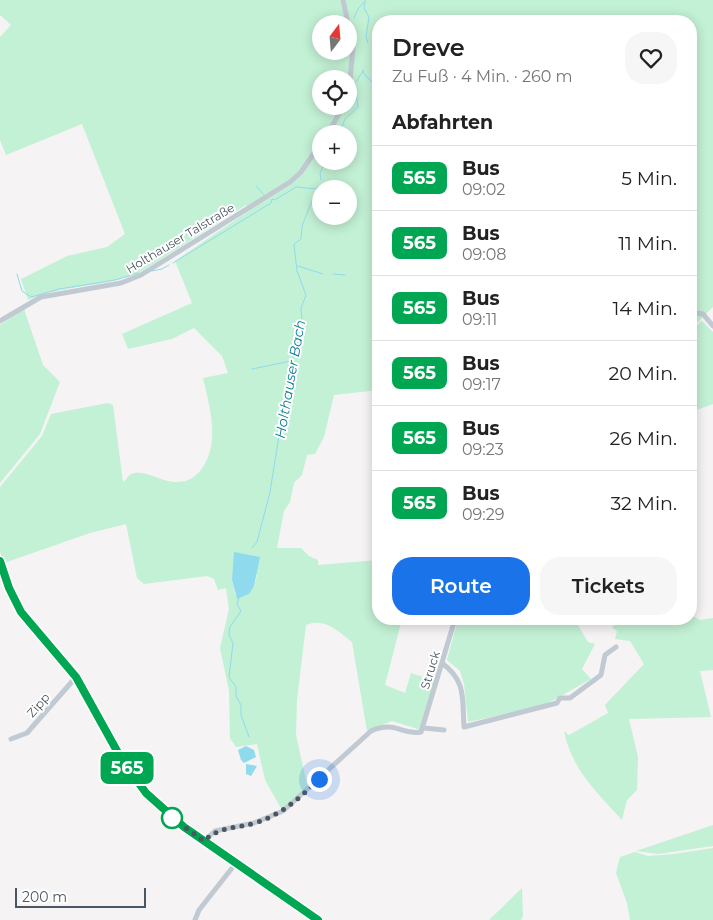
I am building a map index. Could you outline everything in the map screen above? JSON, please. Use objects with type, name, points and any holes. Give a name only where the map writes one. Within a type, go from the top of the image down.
[{"type":"main road","points":[[0,561],[12,596],[27,620],[76,677],[118,754],[135,779],[162,809],[204,841],[318,920]]},
{"type":"street","points":[[343,0],[353,47],[351,70]]},
{"type":"street","name":"Holthauser Talstraße","points":[[0,321],[41,297],[121,283],[141,275],[290,182],[301,172],[312,156]]},
{"type":"street","points":[[697,313],[702,314],[713,326]]},
{"type":"street","name":"Struck","points":[[424,728],[453,625]]},
{"type":"street","points":[[442,663],[454,672],[458,679],[464,708],[464,727],[557,703],[560,698],[570,698],[601,675],[605,655],[616,647]]},
{"type":"street","name":"Zipp","points":[[11,739],[27,733],[76,677]]},
{"type":"street","points":[[204,841],[215,831],[254,823],[283,811],[371,731],[382,726],[416,733],[421,732],[424,728],[444,730]]},
{"type":"street","points":[[195,920],[199,910],[236,863]]},
{"type":"green space","points":[[0,0],[713,0],[713,307],[697,323],[697,15],[372,15],[372,391],[334,395],[324,437],[315,454],[307,455],[302,475],[294,483],[290,502],[284,511],[277,548],[301,548],[309,556],[318,560],[318,565],[372,561],[372,625],[400,625],[385,685],[405,693],[411,673],[435,681],[421,730],[392,721],[367,731],[352,642],[331,626],[319,623],[306,625],[297,700],[296,735],[308,789],[282,810],[265,780],[257,744],[236,747],[230,738],[229,691],[220,648],[229,609],[226,588],[218,590],[214,579],[207,576],[144,584],[137,578],[126,524],[90,533],[4,563],[0,552],[0,487],[42,436],[51,414],[108,403],[113,405],[123,482],[131,474],[141,473],[168,481],[182,482],[194,477],[200,471],[210,450],[212,438],[211,414],[203,378],[228,373],[222,356],[194,328],[172,339],[128,349],[122,334],[192,303],[175,261],[250,210],[246,205],[139,273],[125,278],[56,291],[28,300],[21,279],[67,256],[107,247],[125,234],[82,124],[6,155],[0,140],[0,37],[11,25],[0,15]],"holes":[[[235,567],[257,575],[254,586],[246,596],[235,595],[232,580]]]},
{"type":"green space","points":[[24,309],[43,365],[60,382],[40,434],[0,483],[0,325]]},
{"type":"green space","points":[[702,321],[713,332],[713,404],[697,410],[697,325]]},
{"type":"green space","points":[[697,618],[700,620],[713,618],[713,670],[700,671],[711,717],[629,719],[638,757],[637,790],[627,800],[622,820],[586,779],[572,757],[564,731],[569,735],[608,713],[605,705],[644,664],[630,641],[615,639],[617,631],[612,628],[614,625],[697,625]]},
{"type":"green space","points":[[456,625],[578,625],[588,642],[595,644],[582,669],[591,679],[543,706],[468,722],[464,684],[460,671],[447,660]]},
{"type":"green space","points":[[713,825],[713,846],[658,854],[636,851]]},
{"type":"green space","points":[[713,848],[713,920],[630,920],[627,903],[616,873],[620,857],[635,852],[648,856]]},
{"type":"green space","points":[[522,888],[523,916],[521,920],[489,920]]},
{"type":"water","points":[[234,552],[260,557],[254,586],[249,594],[237,599],[232,580]]},
{"type":"water","points":[[246,746],[254,750],[256,757],[244,763],[238,750]]},
{"type":"water","points":[[246,764],[257,766],[251,776],[246,774]]},
{"type":"waterway","name":"Holthauser Bach","points":[[355,15],[366,0]]},
{"type":"waterway","points":[[365,2],[364,8],[369,17],[366,37],[368,43]]},
{"type":"waterway","points":[[363,70],[364,74],[372,82]]},
{"type":"waterway","name":"Holthauser Bach","points":[[357,80],[363,71]]},
{"type":"waterway","name":"Holthauser Bach","points":[[357,100],[357,108]]},
{"type":"waterway","name":"Holthauser Bach","points":[[343,125],[349,115]]},
{"type":"waterway","name":"Holthauser Bach","points":[[321,170],[321,180]]},
{"type":"waterway","points":[[256,186],[264,195]]},
{"type":"waterway","points":[[173,263],[271,203],[272,199],[275,200],[296,187],[312,189]]},
{"type":"waterway","name":"Holthauser Bach","points":[[252,548],[257,542],[270,492],[291,361],[298,347],[298,333],[302,322],[301,308],[306,295],[297,271],[294,244],[301,239],[302,226],[312,201]]},
{"type":"waterway","points":[[152,271],[169,265]]},
{"type":"waterway","points":[[298,266],[323,274]]},
{"type":"waterway","points":[[17,274],[22,291],[31,297],[59,289],[115,280],[138,273]]},
{"type":"waterway","points":[[333,274],[345,275]]},
{"type":"waterway","points":[[252,369],[291,361]]},
{"type":"waterway","name":"Holthauser Bach","points":[[239,598],[237,604],[241,611],[230,627],[229,635],[233,643],[229,677],[236,687],[236,696],[241,705],[241,715],[249,737]]},
{"type":"bus line","name":"565","points":[[0,561],[12,596],[21,612],[62,658],[76,677],[122,760],[146,793],[168,815],[184,827],[318,920]]},
{"type":"route","points":[[172,818],[204,841],[215,831],[254,823],[283,811],[319,779]]}]
